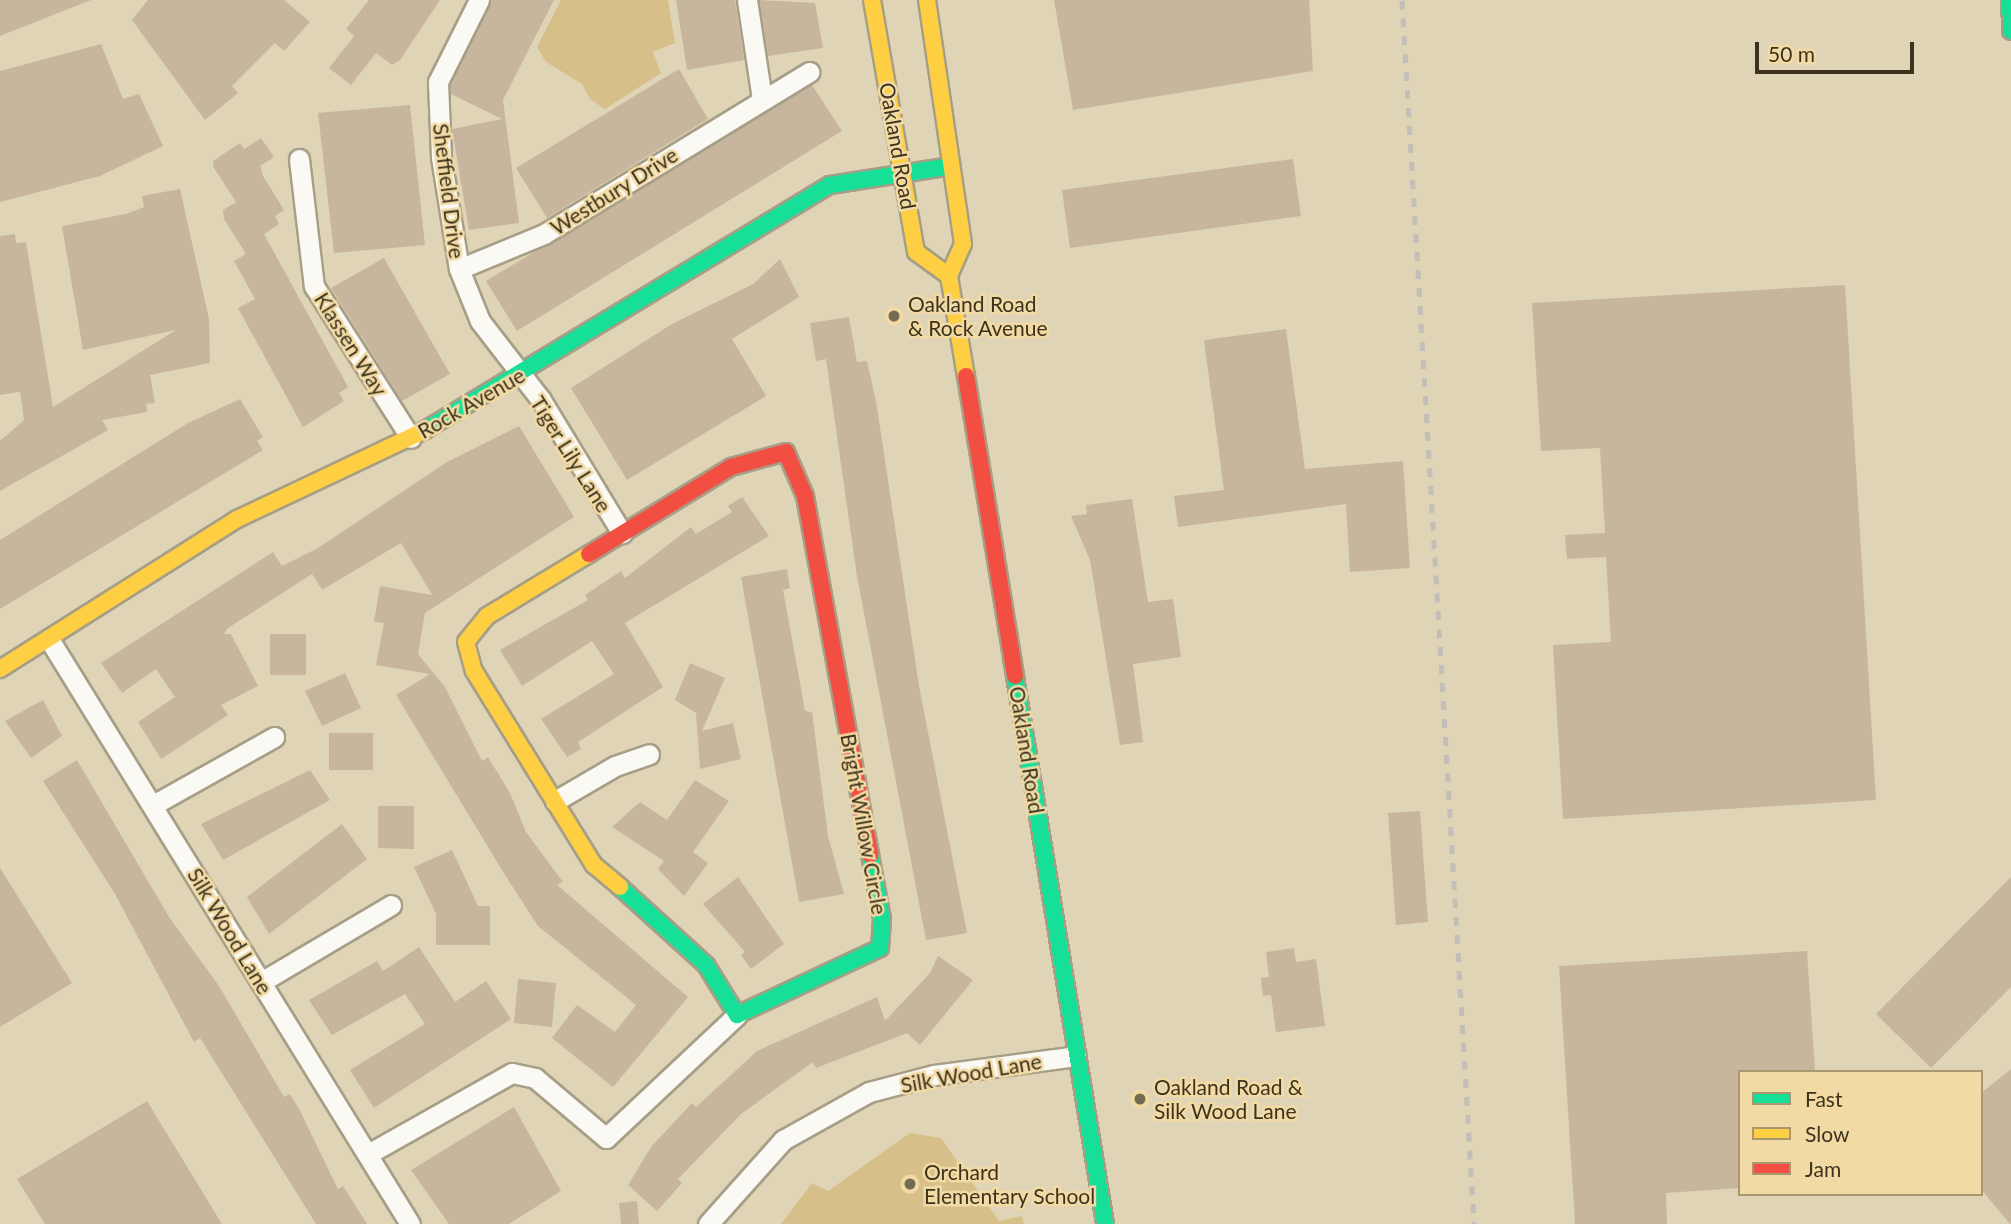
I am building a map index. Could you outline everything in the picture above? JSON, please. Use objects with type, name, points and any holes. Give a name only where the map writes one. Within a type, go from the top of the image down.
[{"type":"street","name":"Sheffield Drive","points":[[479,0],[438,82],[441,158],[459,269],[480,321],[518,376]]},
{"type":"street","points":[[747,0],[762,99]]},
{"type":"street","name":"Oakland Road","points":[[872,0],[916,252],[949,276],[1105,1224]]},
{"type":"street","points":[[927,0],[963,244],[949,276]]},
{"type":"street","points":[[2010,0],[2011,31]]},
{"type":"street","name":"Westbury Drive","points":[[459,269],[544,234],[809,72]]},
{"type":"street","name":"Klassen Way","points":[[299,159],[314,286],[411,439]]},
{"type":"street","name":"Rock Avenue","points":[[0,668],[237,519],[411,439],[830,186],[952,166]]},
{"type":"street","name":"Tiger Lily Lane","points":[[518,376],[541,400],[622,533]]},
{"type":"street","name":"Bright Willow Circle","points":[[786,452],[805,496],[882,919],[880,948],[737,1016],[706,965],[675,931],[594,865],[555,801],[474,671],[466,642],[487,616],[731,467],[786,452]]},
{"type":"street","name":"Silk Wood Lane","points":[[49,639],[410,1224]]},
{"type":"street","points":[[153,805],[274,737]]},
{"type":"street","points":[[555,801],[649,754]]},
{"type":"street","points":[[261,982],[391,905]]},
{"type":"street","points":[[368,1154],[512,1073],[535,1078],[606,1138],[737,1016]]},
{"type":"street","name":"Silk Wood Lane","points":[[708,1224],[783,1140],[869,1092],[934,1075],[1076,1056]]},
{"type":"shaded area","points":[[561,0],[668,0],[675,43],[653,52],[661,73],[605,109],[590,99],[582,84],[546,62],[537,47]]},
{"type":"shaded area","points":[[910,1133],[941,1138],[999,1221],[1022,1216],[1024,1224],[781,1224],[812,1183],[828,1191]]},
{"type":"building","points":[[0,0],[91,0],[0,36]]},
{"type":"building","points":[[148,0],[284,0],[310,22],[284,51],[275,43],[232,86],[238,93],[205,120],[132,20]]},
{"type":"building","points":[[369,0],[440,0],[400,60],[392,65],[376,53],[351,85],[329,68],[354,36],[346,29]]},
{"type":"building","points":[[491,0],[554,0],[503,100],[519,223],[469,230],[452,129],[502,119],[451,94],[450,85]]},
{"type":"building","points":[[676,0],[735,0],[744,60],[687,70]]},
{"type":"building","points":[[759,0],[815,3],[823,48],[768,56]]},
{"type":"building","points":[[1054,0],[1309,0],[1313,71],[1073,110]]},
{"type":"building","points":[[101,44],[123,99],[139,94],[163,146],[100,176],[0,202],[0,71]]},
{"type":"building","points":[[679,69],[708,119],[547,218],[516,168]]},
{"type":"building","points":[[812,85],[842,131],[517,331],[486,281]]},
{"type":"building","points":[[410,105],[425,245],[334,253],[318,113]]},
{"type":"building","points":[[261,138],[274,157],[260,166],[263,176],[284,210],[275,216],[279,224],[264,234],[348,387],[339,393],[344,401],[303,427],[238,308],[255,299],[234,261],[246,254],[224,219],[223,210],[236,202],[214,168],[213,161],[240,143],[244,149]]},
{"type":"building","points":[[1293,159],[1301,216],[1070,248],[1062,190]]},
{"type":"building","points":[[180,189],[209,319],[210,363],[150,375],[155,403],[146,404],[147,412],[102,420],[108,430],[0,491],[0,441],[24,420],[20,392],[0,395],[0,236],[15,234],[16,243],[26,242],[53,407],[176,330],[83,350],[62,226],[126,214],[144,207],[142,196]]},
{"type":"building","points":[[384,258],[450,374],[402,401],[331,288]]},
{"type":"building","points":[[780,259],[799,297],[732,339],[766,396],[627,480],[571,388],[672,324],[753,284]]},
{"type":"building","points":[[1845,285],[1876,800],[1563,819],[1553,645],[1611,642],[1606,557],[1567,559],[1565,535],[1605,533],[1600,448],[1541,451],[1532,303]]},
{"type":"building","points":[[849,317],[857,362],[867,361],[876,401],[919,686],[967,933],[926,940],[857,576],[826,359],[816,361],[810,323]]},
{"type":"building","points":[[1286,329],[1305,469],[1403,461],[1410,568],[1350,572],[1346,504],[1178,527],[1174,496],[1224,490],[1204,340]]},
{"type":"building","points":[[240,399],[263,437],[257,441],[263,450],[0,609],[0,540],[188,423]]},
{"type":"building","points":[[519,426],[574,517],[425,613],[418,654],[445,687],[482,761],[488,757],[510,793],[526,832],[563,882],[557,885],[688,997],[613,1087],[552,1038],[577,1005],[615,1032],[636,1005],[538,926],[505,875],[396,695],[430,674],[376,665],[384,623],[374,622],[380,586],[432,595],[401,543],[322,590],[312,574],[228,628],[224,634],[231,634],[258,686],[221,705],[228,715],[161,759],[138,722],[175,697],[156,669],[122,693],[101,663],[273,552],[282,566],[318,548],[447,462]]},
{"type":"building","points":[[742,497],[769,536],[625,623],[663,687],[578,742],[581,749],[567,757],[541,719],[614,674],[592,641],[522,686],[500,650],[588,600],[585,595],[621,571],[625,578],[691,527],[696,534],[732,512],[728,506]]},
{"type":"building","points":[[1132,499],[1148,602],[1173,599],[1181,657],[1133,664],[1143,742],[1120,745],[1090,560],[1071,516],[1087,514],[1086,505]]},
{"type":"building","points":[[787,569],[790,588],[783,590],[805,711],[812,712],[828,836],[844,894],[799,902],[741,577]]},
{"type":"building","points":[[270,634],[306,634],[306,675],[270,675]]},
{"type":"building","points":[[690,663],[725,678],[702,731],[733,723],[741,759],[700,769],[696,713],[675,700]]},
{"type":"building","points":[[345,673],[361,708],[322,726],[305,691]]},
{"type":"building","points":[[43,700],[62,736],[31,758],[5,721]]},
{"type":"building","points":[[329,733],[373,733],[373,770],[329,770]]},
{"type":"building","points":[[77,760],[169,917],[219,986],[284,1097],[290,1094],[338,1189],[343,1186],[367,1224],[316,1224],[200,1038],[194,1042],[115,894],[43,781]]},
{"type":"building","points":[[310,770],[330,800],[223,860],[201,824]]},
{"type":"building","points":[[695,780],[729,801],[693,852],[708,863],[684,896],[658,869],[664,861],[612,827],[640,802],[667,820]]},
{"type":"building","points":[[378,806],[414,806],[414,849],[378,848]]},
{"type":"building","points":[[1420,811],[1428,922],[1396,925],[1388,813]]},
{"type":"building","points":[[342,824],[367,859],[269,934],[247,897]]},
{"type":"building","points":[[452,850],[478,906],[490,906],[490,945],[436,945],[436,914],[414,867]]},
{"type":"building","points":[[0,868],[72,983],[0,1027]]},
{"type":"building","points":[[738,877],[784,944],[751,969],[741,955],[745,952],[703,904]]},
{"type":"building","points":[[2011,877],[2011,987],[1931,1068],[1876,1014]]},
{"type":"building","points":[[419,947],[455,1002],[486,981],[511,1019],[374,1108],[350,1070],[425,1024],[405,994],[332,1035],[309,1000],[377,961],[383,971]]},
{"type":"building","points":[[1294,948],[1296,962],[1316,959],[1325,1026],[1276,1032],[1271,995],[1263,996],[1261,978],[1269,977],[1266,952]]},
{"type":"building","points":[[1807,951],[1815,1070],[1738,1070],[1738,1188],[1666,1193],[1667,1224],[1575,1224],[1559,966]]},
{"type":"building","points":[[938,956],[973,980],[920,1045],[907,1033],[816,1068],[813,1062],[741,1114],[678,1179],[682,1183],[657,1211],[628,1185],[651,1147],[692,1103],[696,1107],[757,1051],[877,997],[885,1021],[930,973]]},
{"type":"building","points":[[518,979],[556,983],[552,1027],[514,1023]]},
{"type":"building","points":[[2011,1069],[2011,1224],[1983,1191],[1983,1091]]},
{"type":"building","points":[[147,1101],[222,1224],[45,1224],[17,1179]]},
{"type":"building","points":[[514,1107],[561,1191],[509,1224],[449,1224],[411,1170]]},
{"type":"building","points":[[637,1201],[639,1224],[621,1224],[619,1203]]},
{"type":"railway","points":[[1402,0],[1474,1224]]},
{"type":"traffic: fast","points":[[2010,0],[2011,31]]},
{"type":"traffic: fast","points":[[425,430],[830,185],[952,166]]},
{"type":"traffic: fast","points":[[1015,676],[1105,1224]]},
{"type":"traffic: fast","points":[[620,887],[706,965],[737,1015],[880,948],[882,919],[870,855]]},
{"type":"traffic: slow","points":[[872,0],[916,252],[949,276]]},
{"type":"traffic: slow","points":[[927,0],[963,244],[949,276],[966,376]]},
{"type":"traffic: slow","points":[[0,669],[237,519],[425,430]]},
{"type":"traffic: slow","points":[[589,554],[487,616],[466,642],[474,671],[594,865],[620,887]]},
{"type":"traffic: jam","points":[[966,376],[1015,676]]},
{"type":"traffic: jam","points":[[786,452],[805,496],[870,855]]},
{"type":"traffic: jam","points":[[589,554],[731,467],[786,452]]},
{"type":"place","name":"Oakland Road & Rock Avenue","points":[[894,316]]},
{"type":"place","name":"Oakland Road & Silk Wood Lane","points":[[1140,1099]]},
{"type":"place","name":"Orchard Elementary School","points":[[910,1184]]}]
